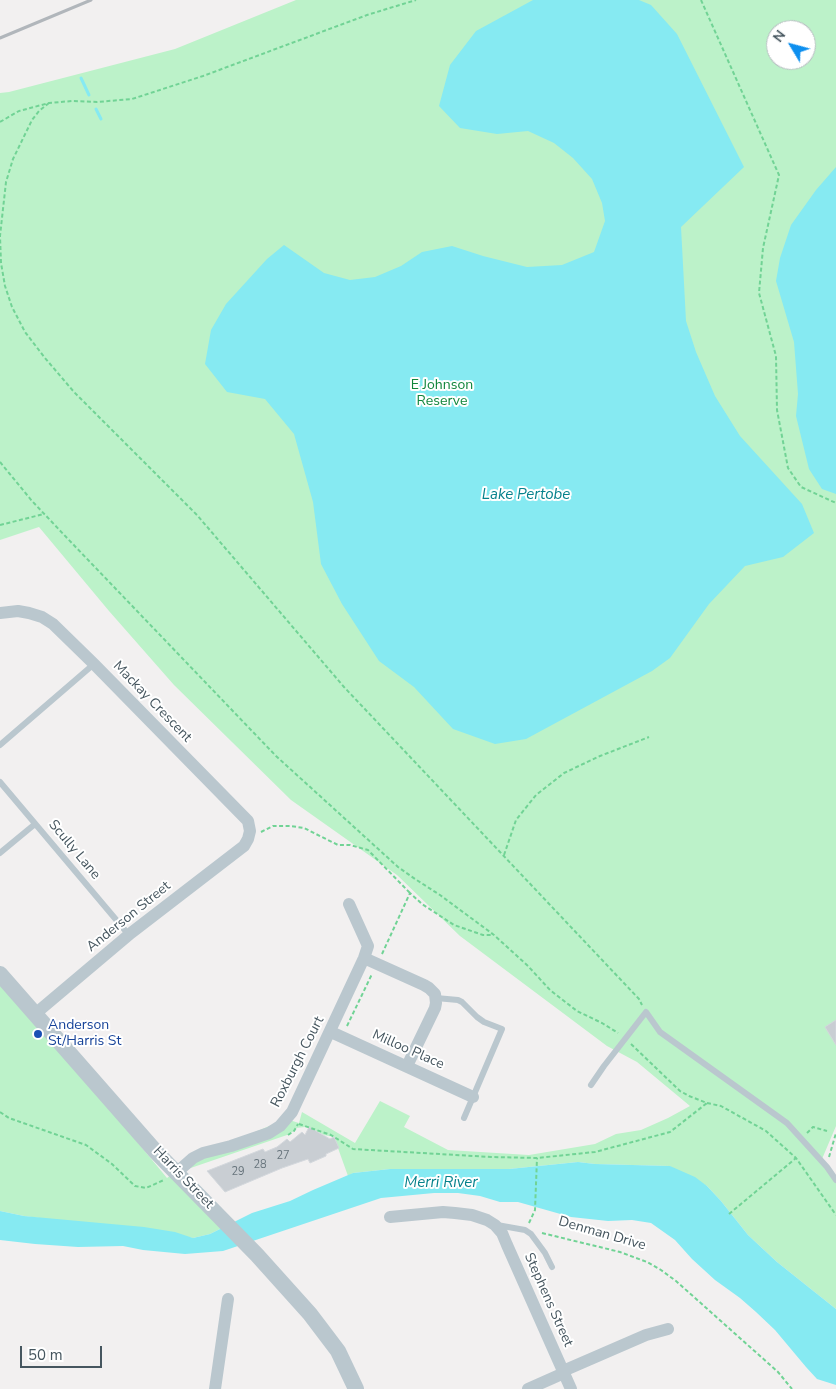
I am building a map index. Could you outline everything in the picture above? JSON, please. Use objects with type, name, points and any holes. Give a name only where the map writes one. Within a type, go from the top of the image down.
[{"type":"street","name":"Mackay Crescent","points":[[1,612],[18,611],[42,617],[53,624],[248,821],[250,831],[246,842]]},
{"type":"street","name":"Anderson Street","points":[[35,1014],[128,935],[246,842]]},
{"type":"street","points":[[349,904],[368,946],[364,958],[428,988],[435,994],[435,1008],[407,1066]]},
{"type":"street","name":"Roxburgh Court","points":[[176,1173],[193,1158],[269,1133],[280,1126],[292,1112],[364,958]]},
{"type":"street","name":"Harris Street","points":[[0,974],[176,1173],[257,1255],[310,1314],[338,1351],[356,1389]]},
{"type":"street","name":"Milloo Place","points":[[330,1032],[473,1097]]},
{"type":"street","points":[[390,1217],[443,1212],[472,1215],[496,1225]]},
{"type":"street","name":"Stephens Street","points":[[496,1225],[508,1245],[571,1389]]},
{"type":"street","points":[[215,1389],[228,1299]]},
{"type":"street","points":[[528,1389],[646,1335],[668,1329]]},
{"type":"lane","points":[[0,745],[94,664]]},
{"type":"lane","name":"Scully Lane","points":[[0,782],[128,935]]},
{"type":"lane","points":[[0,853],[35,824]]},
{"type":"lane","points":[[436,998],[458,1000],[484,1022],[502,1029],[464,1118]]},
{"type":"lane","points":[[591,1085],[646,1012],[660,1032],[787,1123],[827,1167],[836,1180]]},
{"type":"lane","points":[[496,1225],[525,1230],[531,1234],[539,1243],[552,1267]]},
{"type":"path","points":[[0,122],[19,111],[49,103],[132,99],[202,76],[367,15],[416,0]]},
{"type":"path","points":[[700,0],[779,175],[763,248],[759,293],[776,356],[777,410],[788,468],[801,487],[836,503]]},
{"type":"path","points":[[49,103],[32,120],[13,159],[6,182],[0,236],[1,264],[5,286],[12,307],[25,332],[74,392],[197,515],[344,687],[639,999]]},
{"type":"path","points":[[0,462],[44,514],[276,756],[398,867],[494,935],[528,966],[550,990],[577,1011],[596,1020]]},
{"type":"path","points":[[0,525],[44,514]]},
{"type":"path","points":[[504,855],[516,820],[536,795],[564,773],[600,756],[649,737]]},
{"type":"path","points":[[246,842],[255,839],[263,830],[273,826],[290,826],[304,828],[338,845],[350,845],[368,850],[422,904],[454,925],[483,935],[494,935]]},
{"type":"path","points":[[388,941],[410,892]]},
{"type":"path","points":[[646,1057],[680,1091],[707,1104],[721,1106],[766,1131],[796,1158],[836,1216]]},
{"type":"path","points":[[299,1124],[331,1135],[353,1149],[537,1158],[595,1152],[670,1132],[707,1104]]},
{"type":"path","points":[[0,1112],[8,1118],[86,1146],[112,1164],[134,1186],[147,1190],[176,1173]]},
{"type":"path","points":[[827,1167],[836,1133]]},
{"type":"path","points":[[525,1230],[535,1210],[537,1158]]},
{"type":"path","points":[[729,1214],[796,1158]]},
{"type":"path","name":"Denman Drive","points":[[525,1230],[620,1252],[647,1262],[661,1270],[676,1281],[778,1372],[792,1389]]},
{"type":"green space","name":"E Johnson Reserve","points":[[296,0],[836,0],[836,1126],[822,1159],[836,1180],[836,1309],[777,1262],[748,1235],[707,1186],[669,1166],[578,1162],[509,1169],[390,1169],[353,1173],[348,1176],[334,1137],[305,1127],[296,1128],[287,1135],[176,1173],[228,1225],[210,1234],[193,1238],[24,1216],[0,1211],[0,976],[167,1178],[193,1158],[286,1119],[299,1123],[302,1112],[355,1143],[380,1101],[410,1116],[404,1127],[448,1150],[529,1155],[595,1144],[616,1134],[641,1130],[690,1106],[637,1062],[607,1046],[460,936],[397,875],[291,800],[174,685],[39,527],[0,540],[0,93],[175,49]]},
{"type":"water","name":"Lake Pertobe","points":[[533,0],[639,0],[651,5],[677,34],[744,167],[681,227],[686,321],[696,352],[715,396],[740,436],[802,504],[814,533],[783,557],[745,566],[709,604],[670,658],[652,671],[526,739],[495,744],[453,729],[414,687],[379,661],[342,604],[321,564],[313,502],[294,434],[265,399],[227,392],[205,364],[211,330],[226,304],[267,259],[284,245],[324,273],[350,280],[375,277],[401,266],[422,252],[452,246],[527,267],[562,265],[594,252],[605,221],[602,203],[592,179],[573,158],[554,143],[528,131],[497,134],[460,128],[439,106],[450,65],[476,31]]},
{"type":"water","points":[[836,167],[836,494],[822,489],[809,469],[796,416],[798,394],[794,342],[776,281],[780,258],[791,225],[816,190]]},
{"type":"water","name":"Merri River","points":[[578,1162],[670,1166],[695,1177],[707,1186],[748,1235],[777,1262],[836,1309],[836,1385],[817,1379],[775,1330],[756,1312],[715,1280],[675,1240],[651,1223],[632,1220],[608,1221],[571,1217],[518,1202],[500,1202],[480,1196],[458,1193],[434,1193],[381,1198],[223,1251],[185,1254],[123,1246],[78,1247],[0,1240],[0,1211],[24,1216],[144,1227],[175,1232],[193,1238],[210,1234],[252,1213],[290,1201],[353,1173],[390,1169],[509,1169]]},
{"type":"building","points":[[836,1020],[836,1045],[825,1027]]},
{"type":"building","points":[[309,1127],[330,1139],[334,1137],[339,1148],[310,1163],[308,1159],[225,1192],[207,1171],[263,1149],[265,1152],[277,1147],[287,1139],[290,1142],[302,1132],[305,1135]]},
{"type":"waterway","points":[[81,78],[89,95]]},
{"type":"waterway","points":[[96,109],[101,119]]},
{"type":"railway","points":[[0,38],[91,0]]},
{"type":"place","name":"Anderson St/Harris St","points":[[38,1034]]}]
